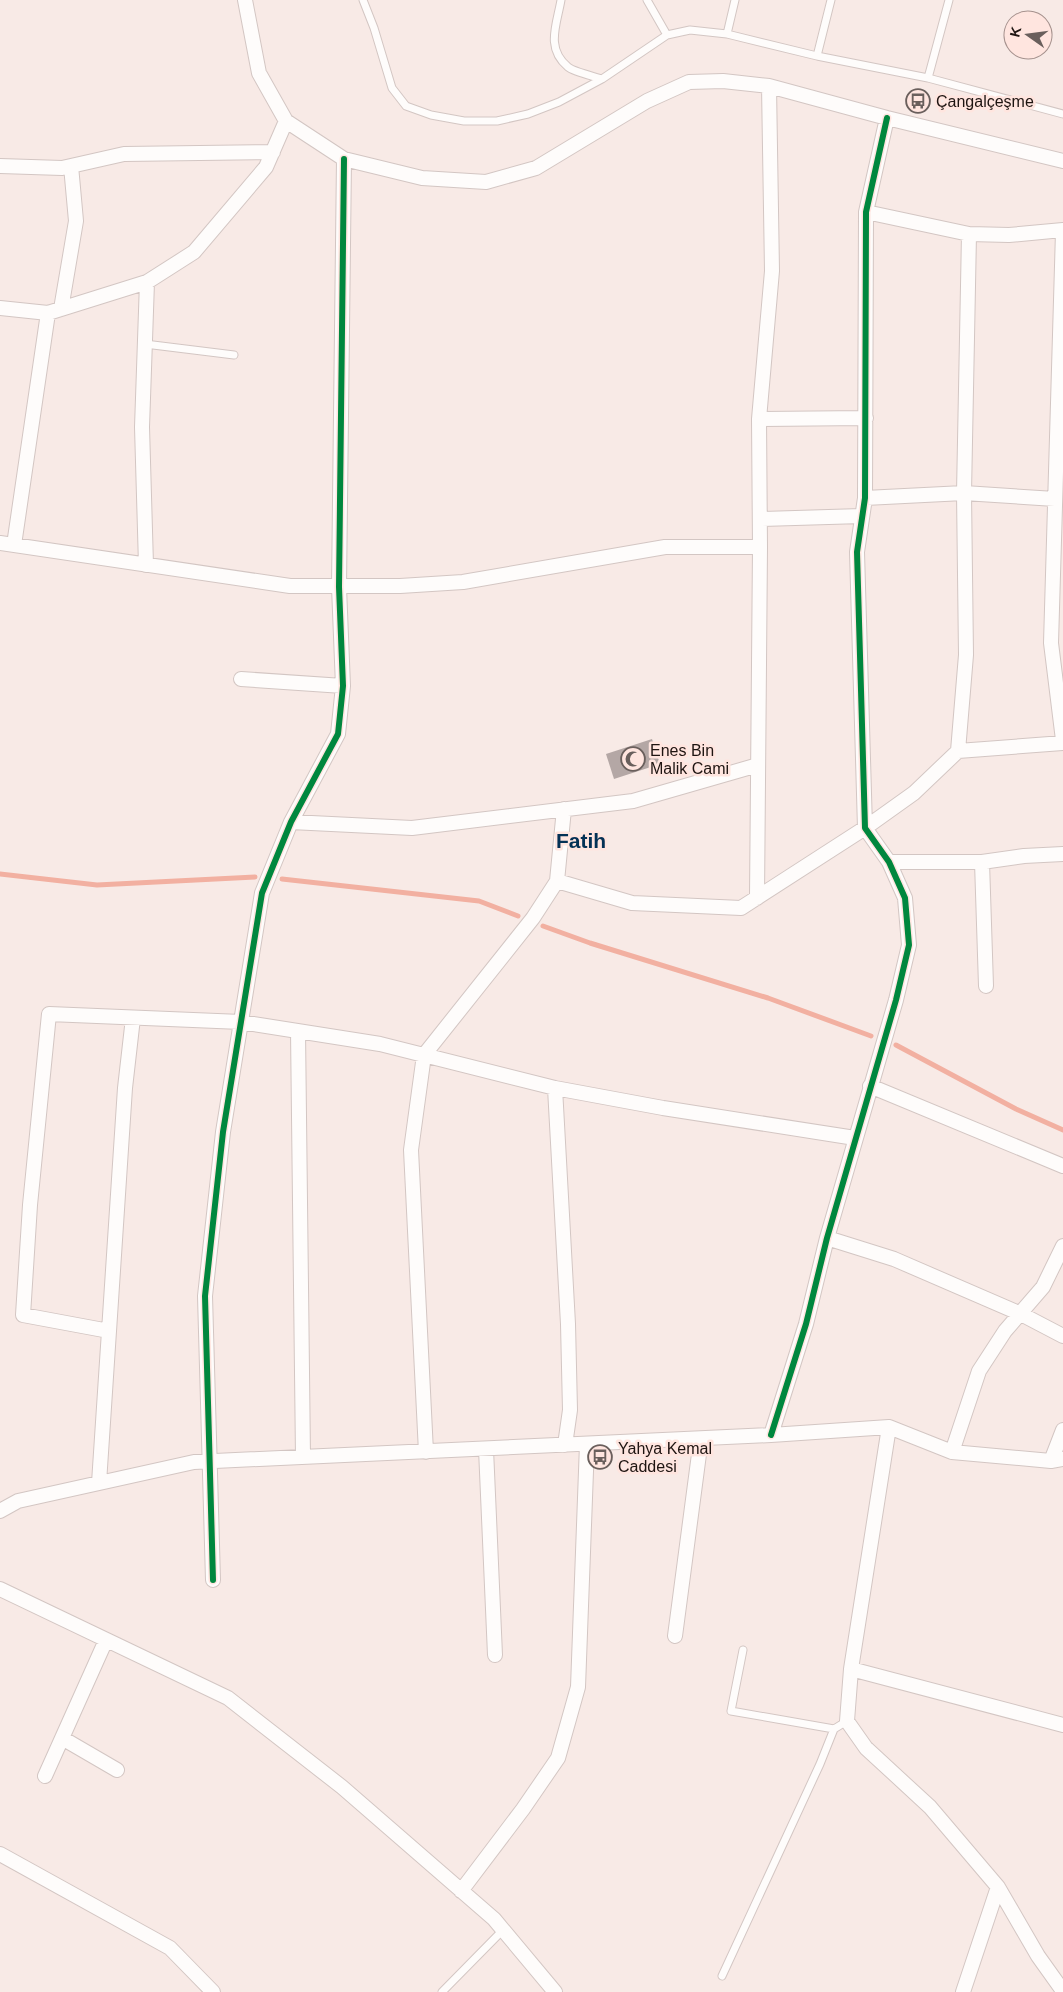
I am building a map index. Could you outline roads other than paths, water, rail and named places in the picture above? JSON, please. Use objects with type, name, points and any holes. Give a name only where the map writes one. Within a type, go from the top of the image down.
[{"type":"street","points":[[245,0],[258,73],[286,121],[344,159],[422,178],[486,182],[536,168],[647,101],[689,82],[723,80],[769,86],[887,118],[1063,161]]},
{"type":"street","points":[[757,898],[760,547],[759,419],[772,271],[769,86]]},
{"type":"street","points":[[771,1435],[806,1324],[827,1238],[896,1000],[909,945],[905,898],[889,862],[865,828],[857,552],[865,498],[866,212],[887,118]]},
{"type":"street","points":[[0,308],[54,311],[147,282],[194,252],[266,167],[286,121]]},
{"type":"street","points":[[0,166],[62,168],[124,154],[272,152]]},
{"type":"street","points":[[213,1580],[208,1462],[205,1296],[223,1132],[262,893],[291,822],[338,734],[343,686],[339,586],[344,159]]},
{"type":"street","points":[[71,166],[76,221],[54,311],[7,544],[290,586],[400,586],[463,582],[665,547],[760,547]]},
{"type":"street","points":[[556,881],[632,903],[741,908],[865,828],[914,793],[958,751],[1063,741],[1051,643],[1055,499],[1061,395],[1063,231],[1009,235],[969,234],[866,212]]},
{"type":"street","points":[[958,751],[966,655],[964,493],[969,234]]},
{"type":"street","points":[[146,565],[142,427],[147,282]]},
{"type":"street","points":[[759,419],[866,418]]},
{"type":"street","points":[[865,498],[964,493],[1055,499]]},
{"type":"street","points":[[760,519],[862,516]]},
{"type":"street","points":[[240,679],[343,686]]},
{"type":"street","points":[[291,822],[412,828],[633,801],[758,765]]},
{"type":"street","points":[[426,1452],[411,1150],[424,1056],[533,918],[556,881],[564,809]]},
{"type":"street","points":[[889,862],[982,862],[1024,856],[1063,854]]},
{"type":"street","points":[[982,862],[986,986]]},
{"type":"street","points":[[109,1331],[23,1316],[30,1205],[49,1014],[241,1022],[380,1044],[555,1088],[663,1108],[856,1138]]},
{"type":"street","points":[[99,1483],[125,1097],[133,1018]]},
{"type":"street","points":[[298,1031],[303,1457]]},
{"type":"street","points":[[870,1086],[1063,1166]]},
{"type":"street","points":[[555,1088],[568,1324],[570,1410],[565,1445]]},
{"type":"street","points":[[827,1238],[894,1258],[1021,1314],[1063,1336]]},
{"type":"street","points":[[952,1452],[979,1371],[1006,1331],[1043,1288],[1063,1246]]},
{"type":"street","points":[[889,1427],[851,1669],[846,1721],[866,1748],[930,1807],[998,1887],[1038,1956],[1063,1991]]},
{"type":"street","points":[[0,1511],[18,1501],[194,1462],[701,1439],[889,1427],[952,1452],[1057,1460],[1063,1430]]},
{"type":"street","points":[[675,1636],[701,1439]]},
{"type":"street","points":[[461,1891],[523,1809],[558,1758],[578,1687],[587,1444]]},
{"type":"street","points":[[486,1449],[495,1655]]},
{"type":"street","points":[[0,1589],[228,1698],[342,1787],[494,1919],[555,1992]]},
{"type":"street","points":[[44,1776],[106,1640]]},
{"type":"street","points":[[851,1669],[1063,1725]]},
{"type":"street","points":[[62,1738],[117,1770]]},
{"type":"street","points":[[0,1854],[170,1948],[213,1992]]},
{"type":"street","points":[[963,1992],[998,1887]]},
{"type":"lane","points":[[363,0],[374,28],[392,88],[406,106],[431,115],[464,120],[497,121],[528,114],[551,105],[602,79],[667,35],[690,30],[727,34],[817,56],[928,78],[1063,114]]},
{"type":"lane","points":[[561,0],[554,32],[555,50],[568,68],[602,79]]},
{"type":"lane","points":[[647,0],[667,35]]},
{"type":"lane","points":[[727,34],[735,0]]},
{"type":"lane","points":[[817,56],[831,0]]},
{"type":"lane","points":[[928,78],[949,0]]},
{"type":"lane","points":[[145,344],[234,355]]},
{"type":"lane","points":[[743,1650],[731,1711],[834,1729]]},
{"type":"lane","points":[[722,1976],[816,1773],[834,1729],[846,1721]]},
{"type":"lane","points":[[442,1992],[503,1930]]},
{"type":"waterway","points":[[0,874],[97,885],[255,877]]},
{"type":"waterway","points":[[282,879],[479,901],[518,916]]},
{"type":"waterway","points":[[543,926],[590,943],[768,998],[871,1036]]},
{"type":"waterway","points":[[896,1045],[1016,1109],[1063,1130]]},
{"type":"place","name":"Çangalçeşme","points":[[918,101]]},
{"type":"place","name":"Enes Bin Malik Cami","points":[[633,759]]},
{"type":"place","name":"Yahya Kemal Caddesi","points":[[600,1457]]},
{"type":"district","name":"Fatih","points":[[581,841]]}]
